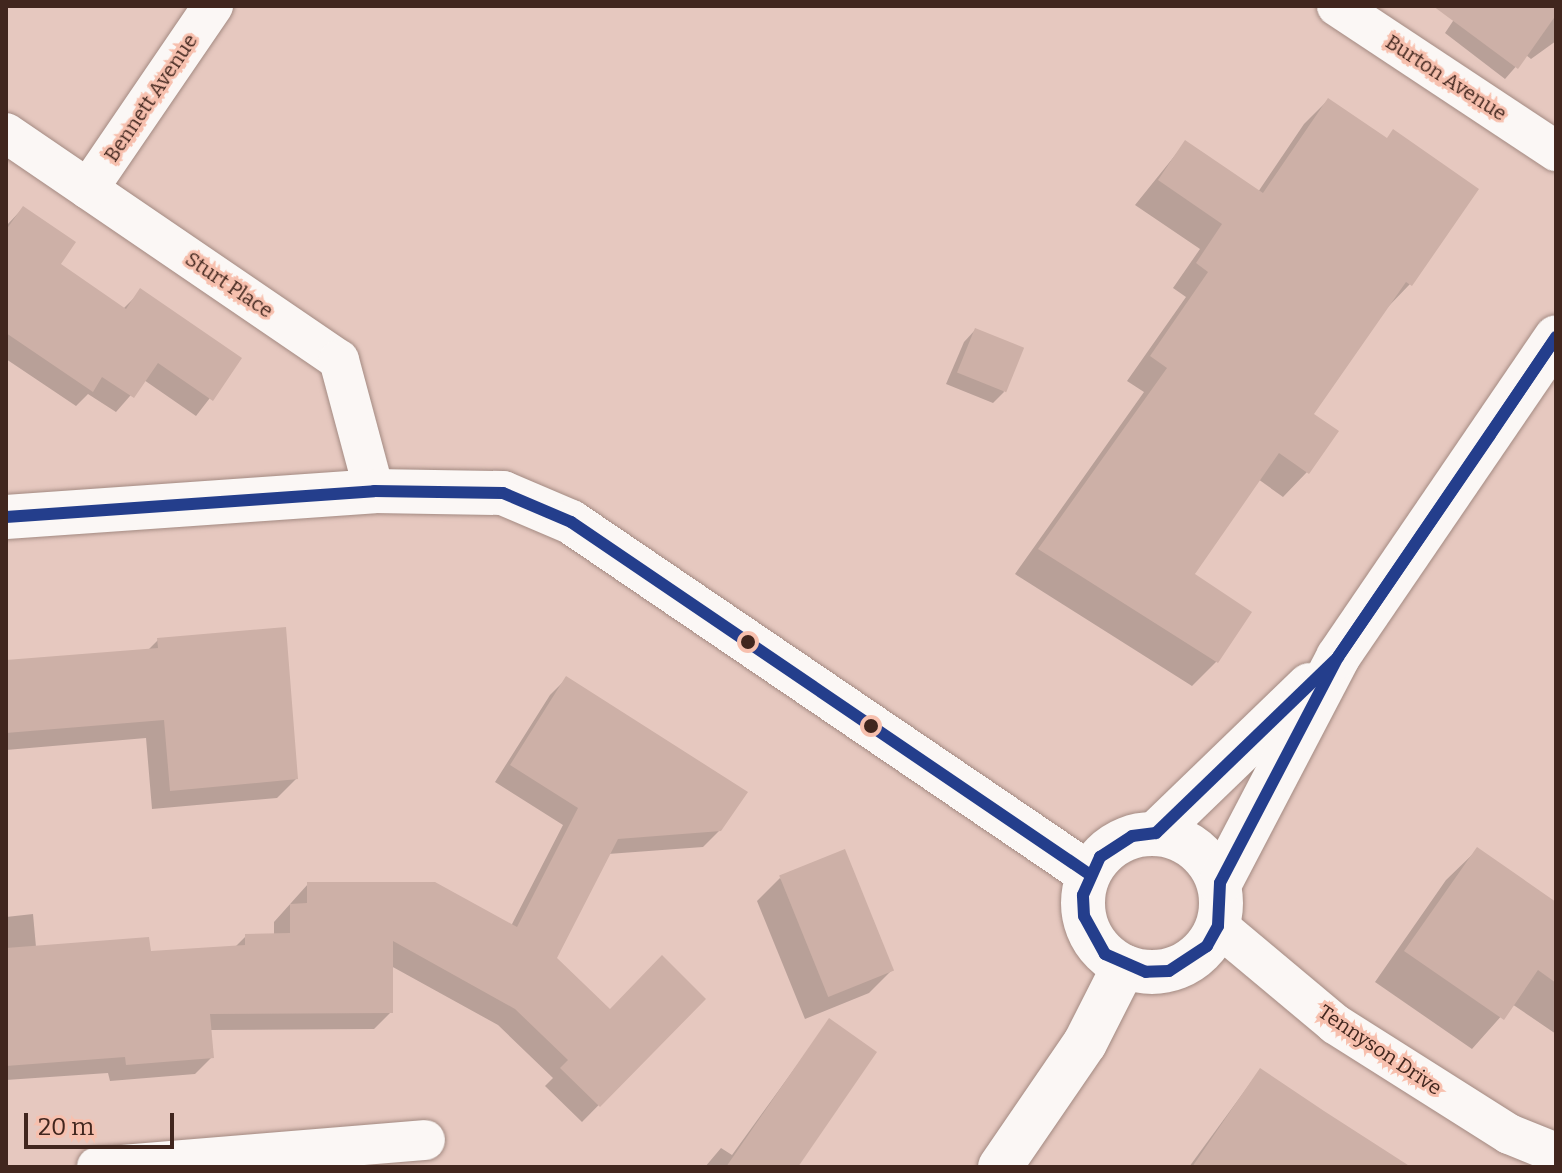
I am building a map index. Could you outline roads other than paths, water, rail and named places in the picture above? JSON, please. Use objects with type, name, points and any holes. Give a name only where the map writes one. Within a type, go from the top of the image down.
[{"type":"street","name":"Bennett Avenue","points":[[88,189],[213,6]]},
{"type":"street","name":"Burton Avenue","points":[[1337,6],[1556,151]]},
{"type":"street","name":"Sturt Place","points":[[6,133],[339,360],[374,491]]},
{"type":"street","points":[[1338,657],[1156,833],[1111,847],[1089,874],[1083,895],[1092,937],[1124,966],[1169,971],[1207,946],[1218,926],[1220,883],[1338,657],[1556,337]]},
{"type":"street","points":[[6,517],[374,491],[503,493],[571,522],[1089,874]]},
{"type":"street","points":[[1156,833],[1196,848],[1220,883]]},
{"type":"street","name":"Tennyson Drive","points":[[1218,926],[1335,1024],[1509,1134],[1556,1153]]},
{"type":"street","points":[[1000,1167],[1085,1043],[1124,966]]},
{"type":"street","points":[[97,1167],[425,1140]]}]
